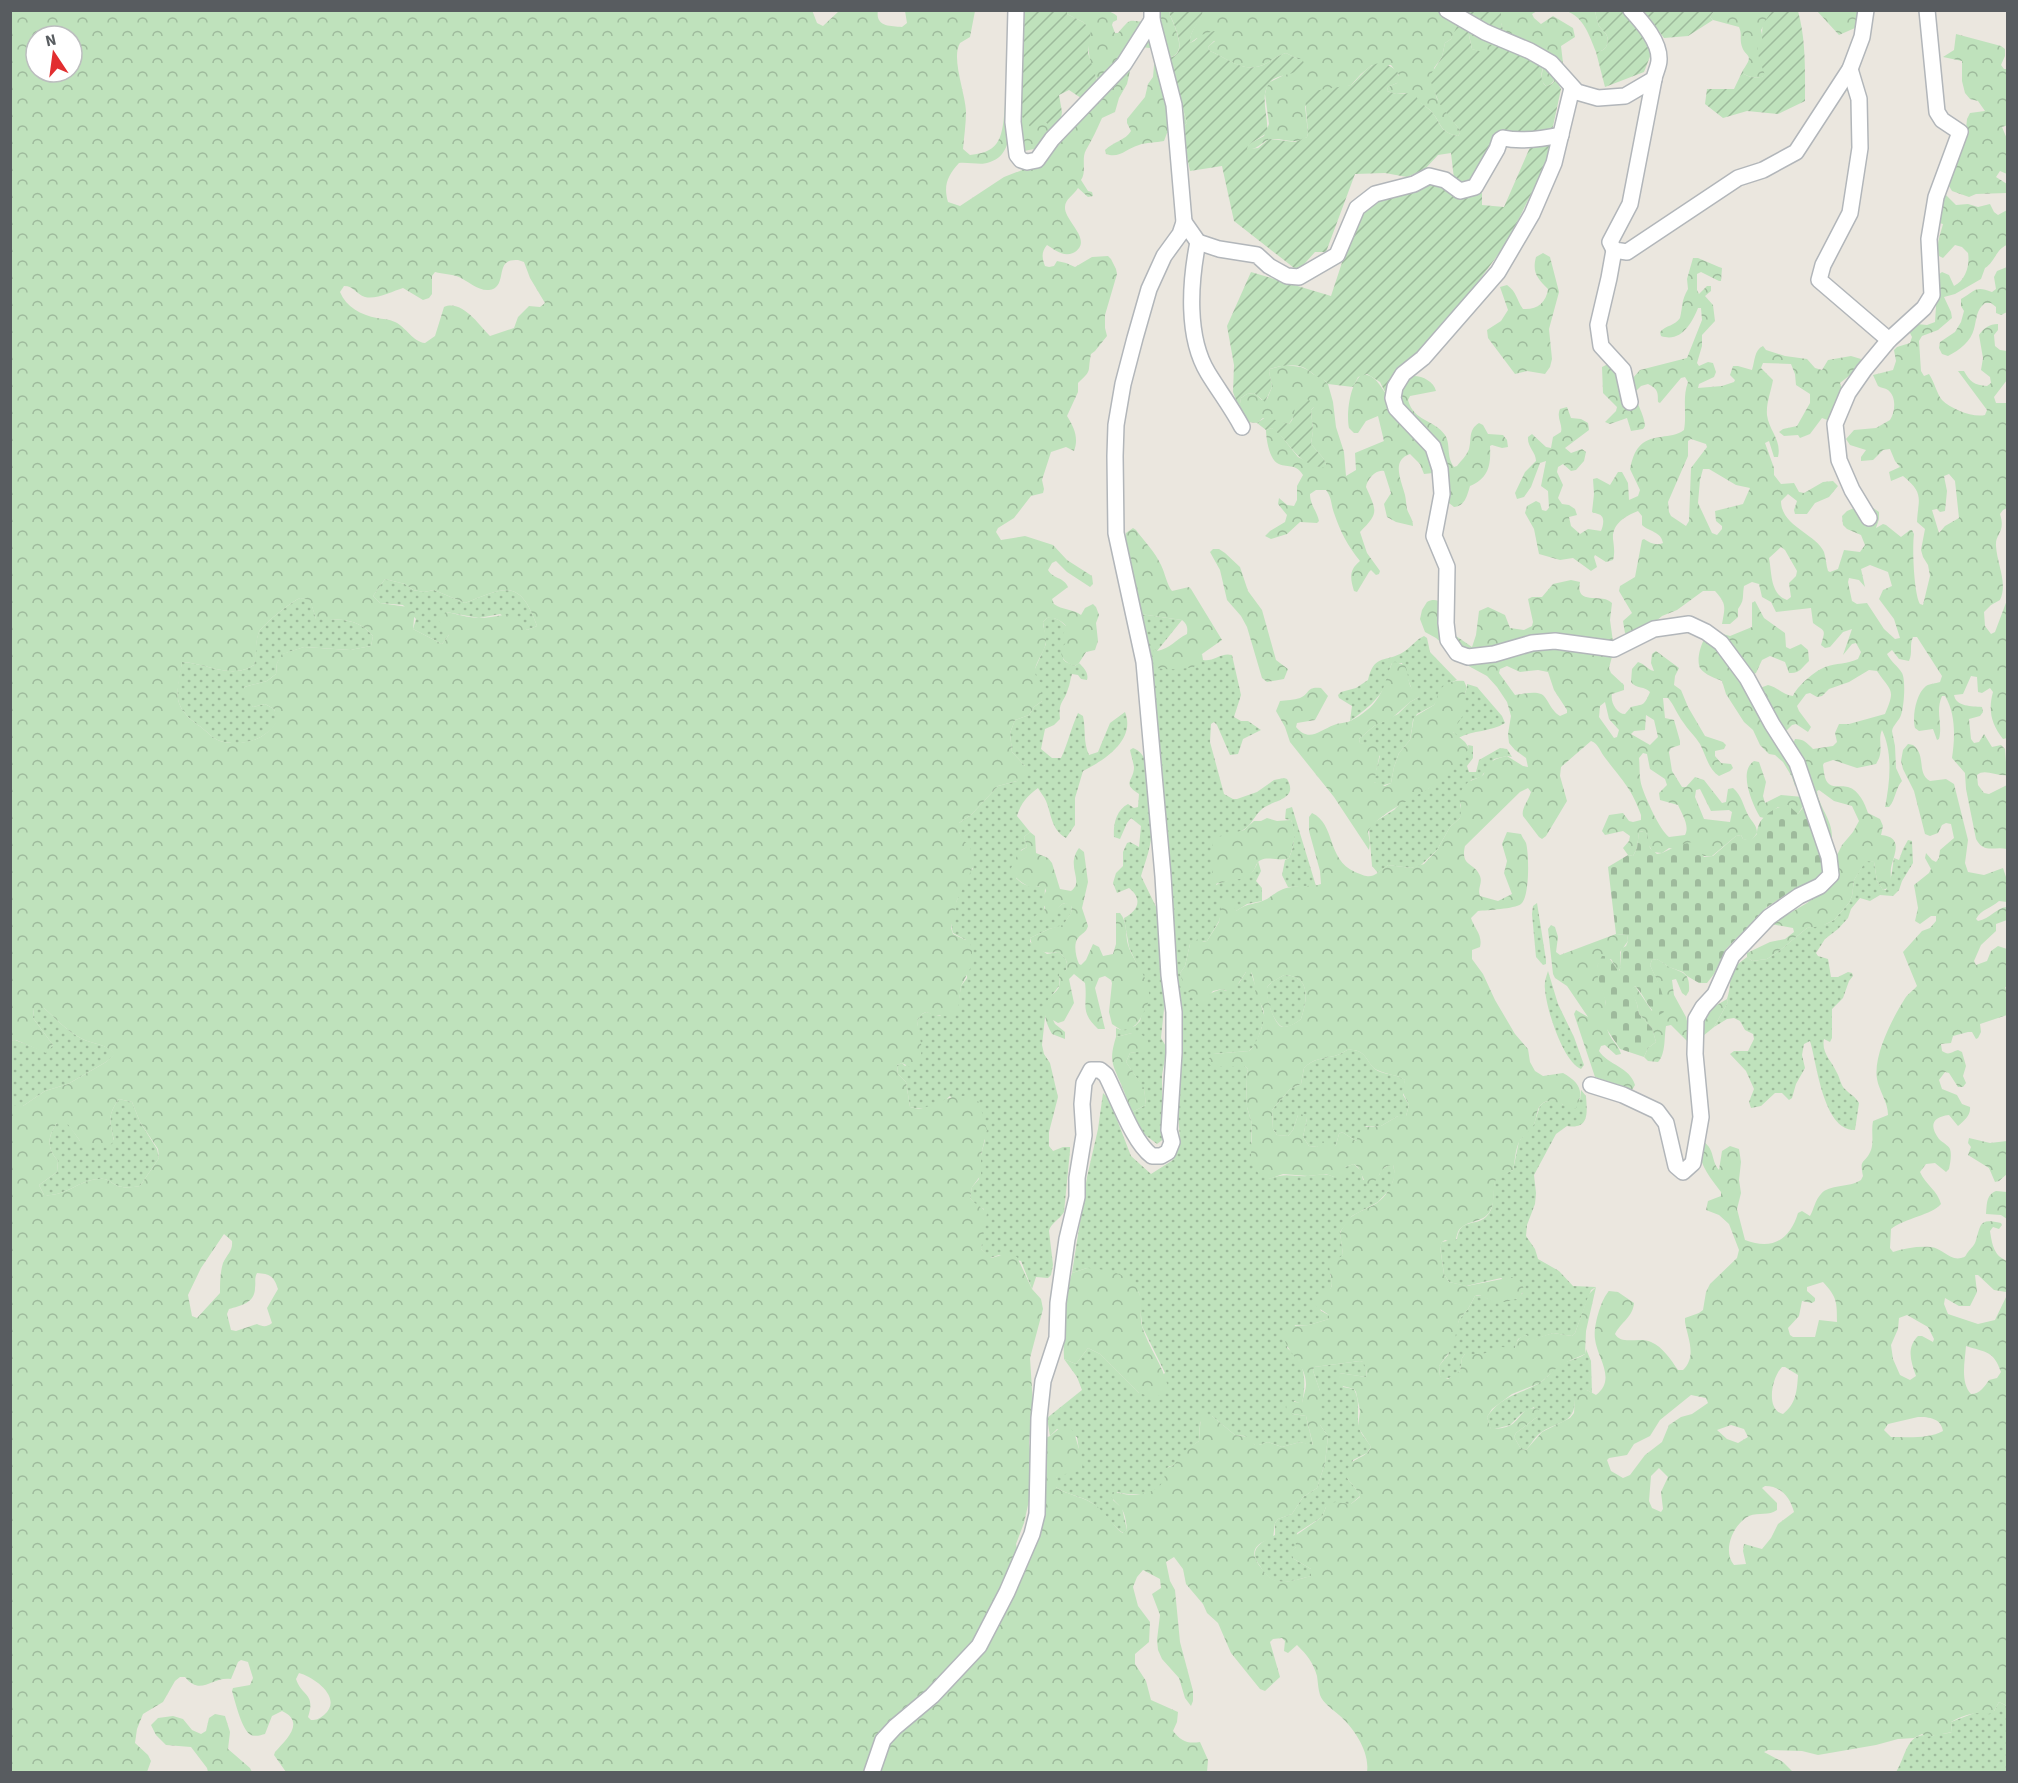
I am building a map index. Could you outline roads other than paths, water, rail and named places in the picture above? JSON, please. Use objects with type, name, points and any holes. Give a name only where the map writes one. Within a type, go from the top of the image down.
[{"type":"street","points":[[1016,10],[1013,122],[1017,154],[1021,160],[1027,162],[1037,160],[1052,139],[1124,64],[1152,15]]},
{"type":"street","points":[[1447,10],[1485,32],[1530,51],[1551,63],[1577,92],[1598,98],[1625,96],[1654,79]]},
{"type":"street","points":[[1630,402],[1623,370],[1600,345],[1598,325],[1614,250],[1610,242],[1630,204],[1659,59],[1649,29],[1631,10]]},
{"type":"street","points":[[1614,250],[1627,252],[1738,178],[1763,170],[1797,152],[1850,69],[1862,37],[1866,10]]},
{"type":"street","points":[[1869,518],[1852,490],[1839,460],[1835,424],[1848,393],[1864,370],[1889,340],[1924,308],[1932,295],[1929,239],[1936,197],[1960,132],[1942,120],[1937,112],[1927,10]]},
{"type":"street","points":[[872,1773],[884,1740],[895,1727],[932,1696],[979,1646],[1007,1592],[1032,1534],[1037,1514],[1039,1418],[1043,1381],[1056,1338],[1058,1303],[1067,1239],[1077,1197],[1077,1178],[1084,1135],[1082,1104],[1084,1083],[1091,1070],[1100,1070],[1106,1075],[1143,1150],[1152,1156],[1161,1156],[1168,1152],[1172,1142],[1169,1130],[1174,1012],[1169,975],[1164,876],[1144,662],[1116,533],[1116,425],[1123,384],[1149,289],[1164,256],[1184,222],[1174,105],[1152,15]]},
{"type":"street","points":[[1850,69],[1859,99],[1860,148],[1850,213],[1823,265],[1819,280],[1889,340]]},
{"type":"street","points":[[1572,88],[1554,164],[1542,194],[1498,272],[1424,358],[1403,374],[1395,387],[1393,398],[1396,408],[1433,447],[1440,469],[1442,494],[1434,536],[1447,567],[1448,640],[1457,653],[1468,657],[1494,654],[1532,643],[1555,641],[1614,649],[1654,628],[1689,624],[1706,632],[1721,643],[1748,678],[1797,763],[1829,857],[1831,874],[1820,886],[1799,896],[1769,917],[1732,956],[1715,994],[1696,1019],[1695,1054],[1701,1118],[1693,1162],[1683,1172],[1676,1166],[1666,1123],[1657,1111],[1623,1095],[1591,1085]]},
{"type":"street","points":[[1184,222],[1198,242],[1219,249],[1257,255],[1269,266],[1287,276],[1299,278],[1337,255],[1357,208],[1375,194],[1414,184],[1429,176],[1444,180],[1460,190],[1474,187],[1503,138],[1532,140],[1561,135]]},
{"type":"street","points":[[1198,242],[1192,270],[1192,314],[1198,353],[1207,372],[1229,403],[1242,427]]}]
